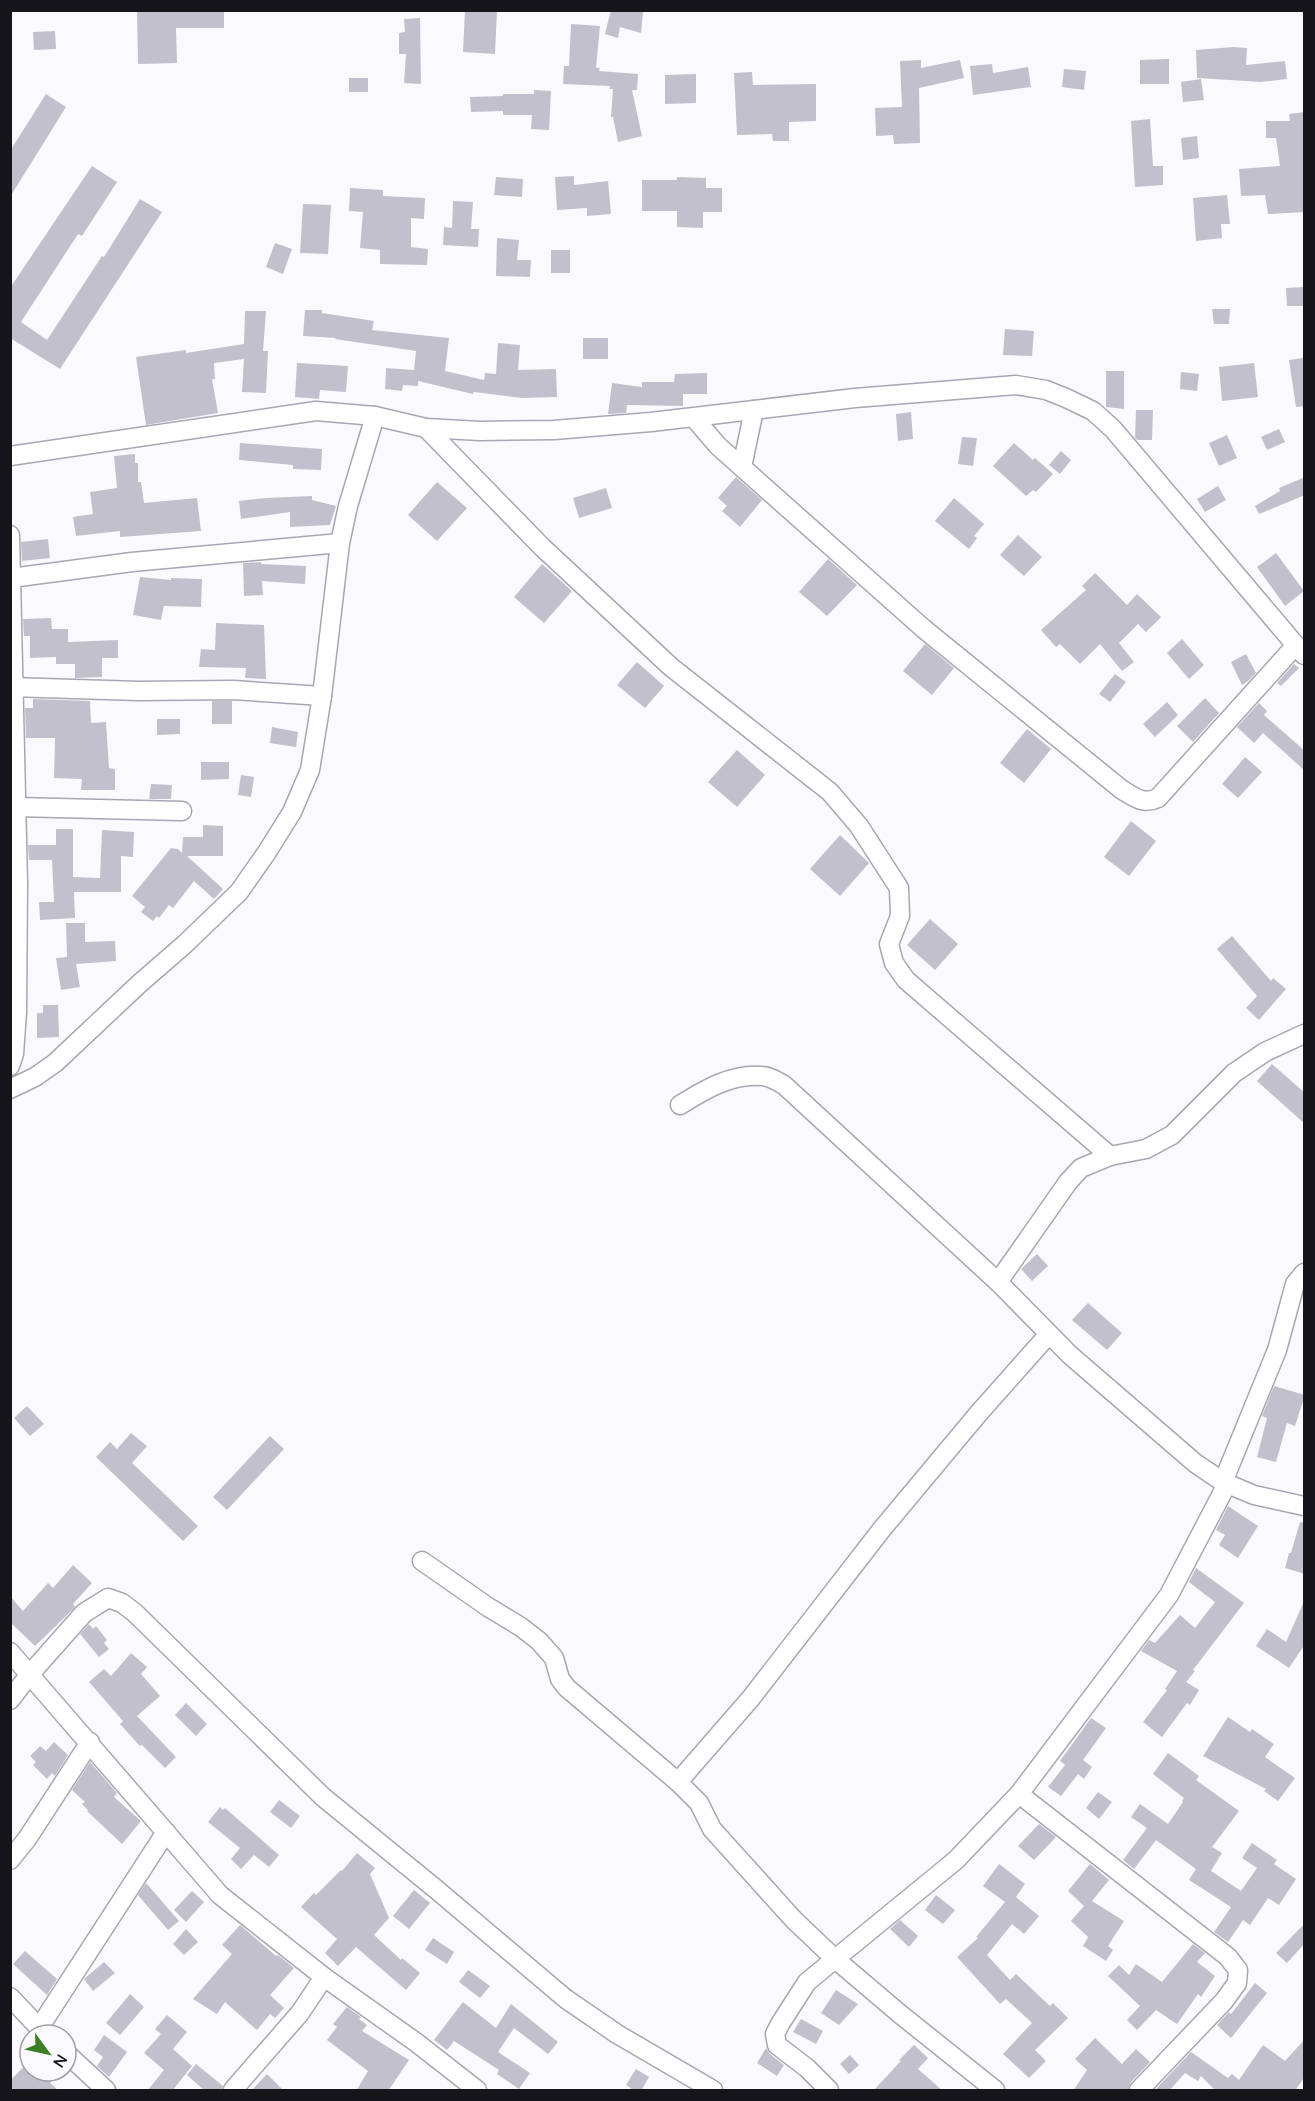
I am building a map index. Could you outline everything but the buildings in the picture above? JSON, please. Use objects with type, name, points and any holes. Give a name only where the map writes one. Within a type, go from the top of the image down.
[{"type":"street","points":[[10,456],[316,411],[375,416],[426,428],[480,431],[554,430],[694,418],[855,398],[1017,385],[1046,390],[1094,411],[1113,429],[1300,650],[1158,798],[1149,802],[1142,801],[1121,789],[924,629],[718,446],[694,418]]},
{"type":"street","points":[[742,467],[754,410]]},
{"type":"street","points":[[10,1089],[35,1077],[55,1063],[239,892],[292,812],[310,770],[340,543],[348,506],[375,416]]},
{"type":"street","points":[[426,428],[542,548],[671,668],[830,792],[859,826],[899,888],[900,916],[890,945],[894,963],[906,980],[1110,1156]]},
{"type":"street","points":[[10,535],[18,883],[17,1012],[14,1054],[10,1066]]},
{"type":"street","points":[[11,578],[132,562],[340,543]]},
{"type":"street","points":[[13,688],[139,691],[233,690],[321,696]]},
{"type":"street","points":[[16,807],[182,811]]},
{"type":"street","points":[[998,1282],[1068,1182],[1081,1168],[1110,1156],[1146,1149],[1172,1135],[1234,1072],[1265,1053],[1305,1034]]},
{"type":"street","points":[[680,1105],[708,1087],[743,1076],[764,1076],[784,1084],[998,1282],[1070,1355],[1195,1463],[1225,1483],[1254,1495],[1305,1506]]},
{"type":"street","points":[[829,2091],[807,2068],[777,2045],[775,2034],[807,1982],[956,1860],[1019,1794],[1169,1595],[1225,1483],[1277,1350],[1295,1284],[1305,1272]]},
{"type":"street","points":[[678,1782],[751,1698],[882,1529],[1048,1334]]},
{"type":"street","points":[[422,1561],[539,1641],[554,1658],[560,1679],[567,1688],[678,1782],[699,1803],[712,1829],[794,1920],[834,1958],[995,2091]]},
{"type":"street","points":[[10,1700],[84,1613],[108,1598],[123,1603],[135,1612],[323,1797],[566,1999],[617,2034],[713,2091]]},
{"type":"street","points":[[10,1652],[220,1894],[324,1977],[417,2043],[475,2090]]},
{"type":"street","points":[[10,1860],[27,1839],[90,1742]]},
{"type":"street","points":[[1019,1794],[1227,1957],[1238,1970],[1237,1983],[1224,2001],[1139,2091]]},
{"type":"street","points":[[49,2023],[166,1832]]},
{"type":"street","points":[[233,2091],[300,2013],[324,1977]]},
{"type":"street","points":[[10,1997],[35,2023]]},
{"type":"street","points":[[78,2064],[106,2091]]}]
